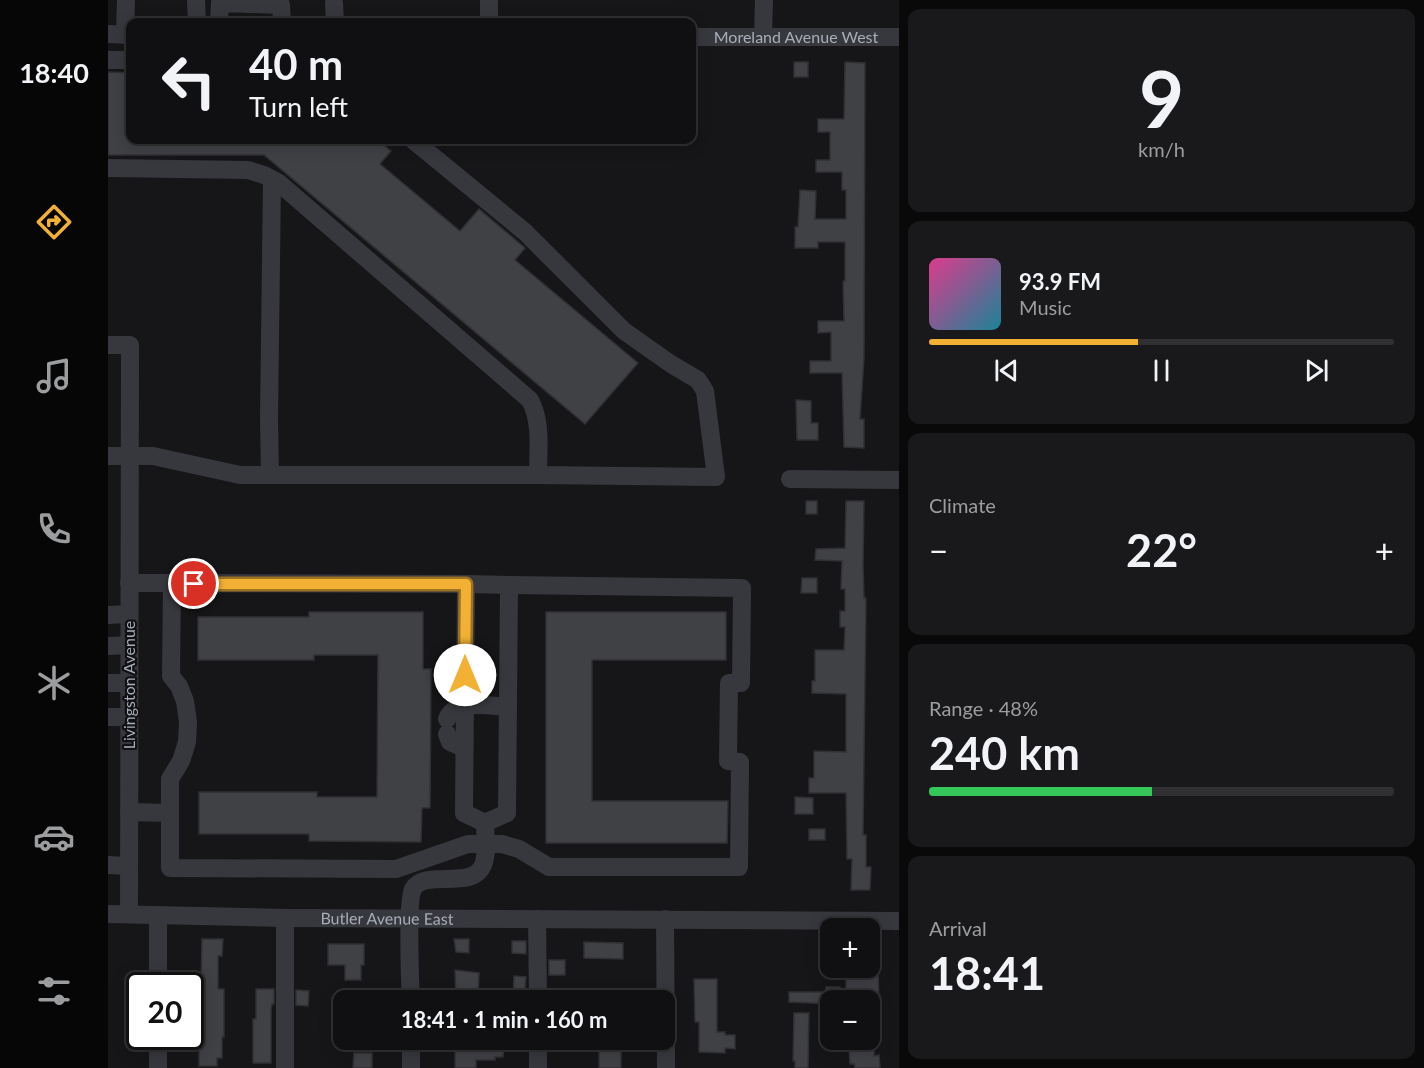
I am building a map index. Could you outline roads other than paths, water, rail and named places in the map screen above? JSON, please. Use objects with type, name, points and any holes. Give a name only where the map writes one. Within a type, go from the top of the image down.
[{"type":"street","points":[[121,35],[126,0]]},
{"type":"street","points":[[196,0],[197,18]]},
{"type":"street","points":[[489,0],[489,18]]},
{"type":"street","points":[[763,37],[764,0]]},
{"type":"street","points":[[219,18],[220,3],[281,5],[282,18]]},
{"type":"street","points":[[334,3],[335,18]]},
{"type":"street","name":"Moreland Avenue West","points":[[696,37],[899,37]]},
{"type":"street","points":[[108,60],[126,60]]},
{"type":"street","points":[[108,456],[153,456],[240,475],[716,477],[705,391],[698,380],[624,331],[525,232],[418,144]]},
{"type":"street","points":[[108,168],[248,170],[272,180],[288,191],[530,400],[536,411],[538,424],[538,475]]},
{"type":"street","points":[[270,475],[272,180]]},
{"type":"street","name":"Livingston Avenue","points":[[108,345],[130,345],[129,914]]},
{"type":"street","points":[[790,479],[899,480]]},
{"type":"street","points":[[129,583],[172,583],[466,584],[742,588],[741,683],[729,683],[728,761],[740,762],[739,867],[549,867],[519,849],[502,844],[468,844],[396,869],[170,868],[170,779],[181,761],[187,742],[188,723],[185,701],[179,686],[171,676],[172,583]]},
{"type":"street","points":[[466,584],[464,813],[485,824]]},
{"type":"street","points":[[485,824],[507,813],[509,585]]},
{"type":"street","points":[[108,615],[129,614]]},
{"type":"street","points":[[108,646],[129,645]]},
{"type":"street","points":[[108,683],[129,683]]},
{"type":"street","points":[[464,748],[450,742],[447,727],[449,712],[465,706],[508,707]]},
{"type":"street","points":[[108,717],[129,717]]},
{"type":"street","points":[[129,812],[170,813]]},
{"type":"street","points":[[411,990],[411,893],[414,887],[422,881],[468,877],[478,873],[483,866],[485,824]]},
{"type":"street","points":[[108,865],[129,866]]},
{"type":"street","name":"Butler Avenue East","points":[[108,914],[285,918],[899,921]]},
{"type":"street","points":[[158,916],[158,972]]},
{"type":"street","points":[[285,918],[285,1068]]},
{"type":"street","points":[[537,919],[538,990]]},
{"type":"street","points":[[665,919],[666,1068]]},
{"type":"street","points":[[158,1050],[158,1068]]},
{"type":"street","points":[[411,1050],[411,1068]]},
{"type":"street","points":[[538,1050],[538,1068]]}]
